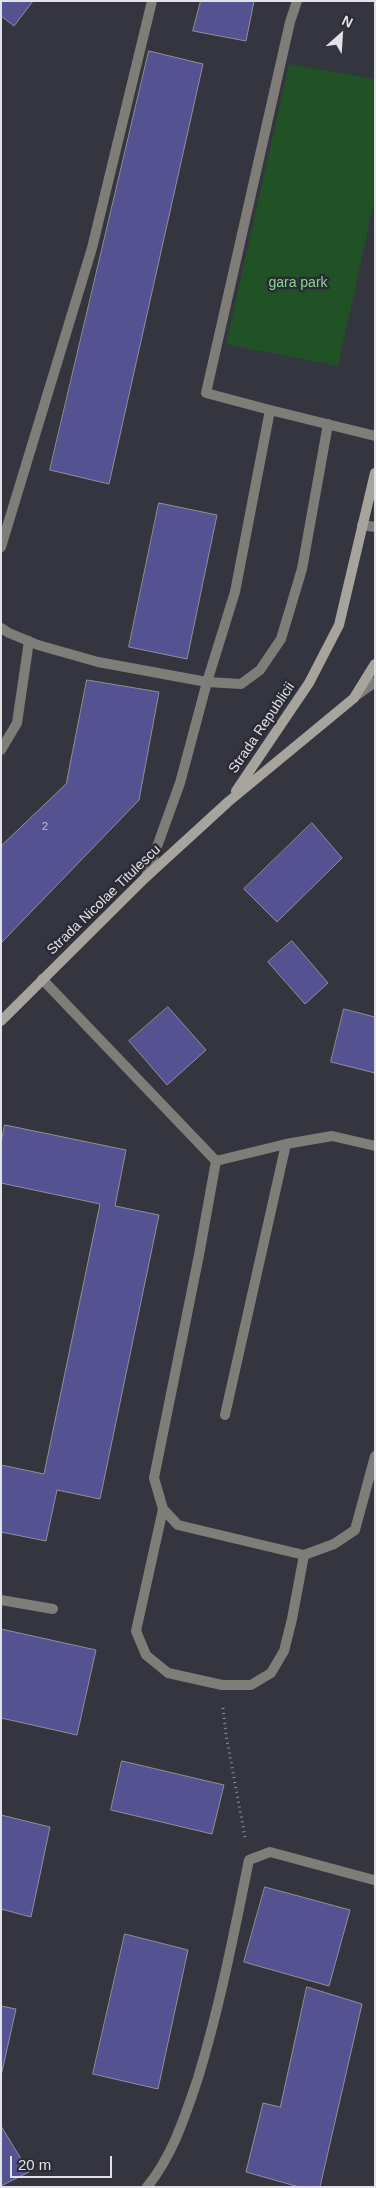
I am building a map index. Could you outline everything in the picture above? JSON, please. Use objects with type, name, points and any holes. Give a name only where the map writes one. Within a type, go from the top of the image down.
[{"type":"main road","name":"Strada Republicii","points":[[228,802],[309,684],[339,625],[375,474]]},
{"type":"main road","name":"Strada Republicii","points":[[228,802],[354,698],[375,664]]},
{"type":"main road","name":"Strada Nicolae Titulescu","points":[[3,1016],[146,877],[228,802]]},
{"type":"street","points":[[1,547],[92,248],[152,1]]},
{"type":"street","points":[[296,1],[206,393],[375,436]]},
{"type":"street","points":[[146,877],[180,783],[207,682],[235,592],[270,410]]},
{"type":"street","points":[[1,628],[29,641],[98,662],[207,682],[241,684],[260,670],[281,639],[302,569],[328,424]]},
{"type":"street","points":[[362,525],[375,528]]},
{"type":"street","points":[[1,750],[17,723],[29,641]]},
{"type":"street","points":[[354,698],[375,682]]},
{"type":"street","points":[[42,979],[216,1161]]},
{"type":"street","points":[[216,1161],[286,1144],[332,1136],[375,1146]]},
{"type":"street","points":[[225,1415],[286,1144]]},
{"type":"street","points":[[216,1161],[200,1255],[154,1478],[163,1509],[178,1526],[304,1555],[334,1544],[355,1530],[375,1456]]},
{"type":"street","points":[[163,1509],[136,1631],[146,1655],[168,1673],[222,1685],[250,1685],[270,1673],[284,1651],[304,1555]]},
{"type":"street","points":[[1,1600],[53,1609]]},
{"type":"street","points":[[147,2187],[178,2136],[214,2028],[250,1860],[270,1852],[374,1880]]},
{"type":"path","points":[[222,1685],[226,1735],[250,1860]]},
{"type":"green space","name":"gara park","points":[[289,64],[375,79],[375,197],[338,366],[226,344]]},
{"type":"building","points":[[1,1],[33,1],[14,26],[1,16]]},
{"type":"building","points":[[201,1],[254,1],[246,41],[193,31]]},
{"type":"building","points":[[149,51],[203,64],[109,484],[50,470]]},
{"type":"building","points":[[159,503],[217,515],[187,659],[129,647]]},
{"type":"building","points":[[87,680],[159,692],[139,800],[1,943],[1,846],[66,784]]},
{"type":"building","points":[[312,823],[342,858],[277,922],[244,889]]},
{"type":"building","points":[[292,941],[328,983],[305,1004],[268,962]]},
{"type":"building","points":[[168,1007],[206,1050],[167,1085],[129,1041]]},
{"type":"building","points":[[344,1009],[375,1017],[375,1073],[331,1062]]},
{"type":"building","points":[[5,1125],[126,1150],[115,1206],[159,1215],[100,1499],[57,1490],[46,1541],[1,1532],[1,1465],[44,1474],[100,1204],[1,1183],[1,1143]]},
{"type":"building","points":[[1,1629],[96,1650],[77,1735],[1,1718]]},
{"type":"building","points":[[122,1761],[224,1785],[212,1834],[111,1810]]},
{"type":"building","points":[[1,1815],[50,1827],[31,1917],[1,1909]]},
{"type":"building","points":[[265,1887],[350,1910],[329,1986],[244,1962]]},
{"type":"building","points":[[125,1934],[188,1950],[158,2089],[93,2074]]},
{"type":"building","points":[[307,1987],[362,2004],[320,2187],[299,2187],[246,2172],[263,2103],[280,2107]]},
{"type":"building","points":[[1,2006],[16,2009],[1,2076]]},
{"type":"building","points":[[1,2126],[29,2172],[1,2186]]}]
